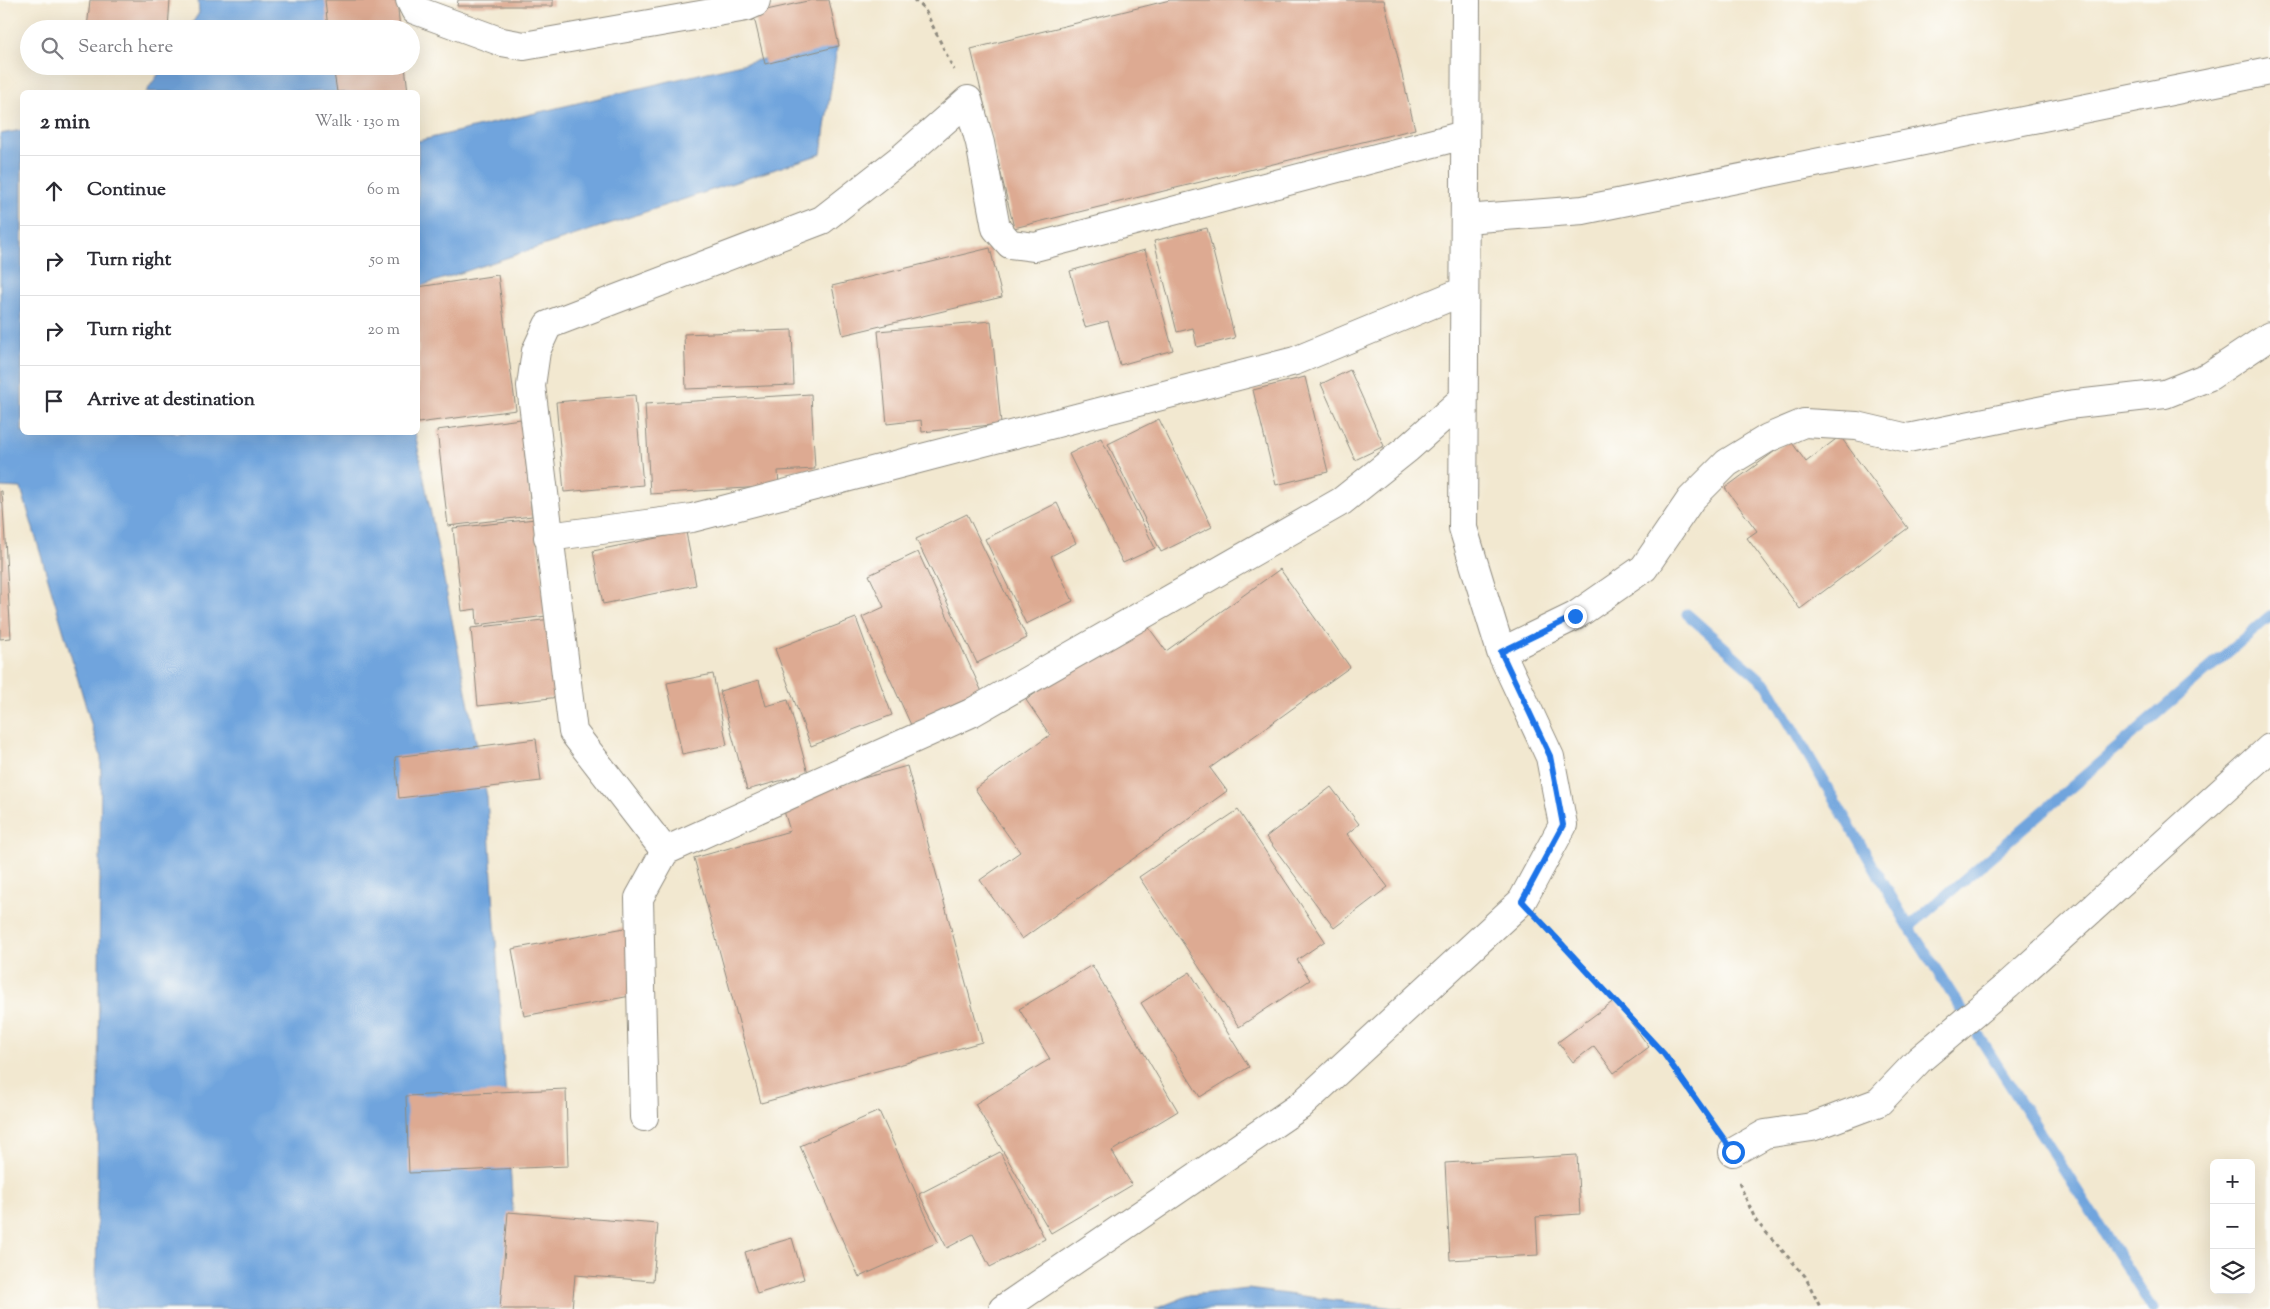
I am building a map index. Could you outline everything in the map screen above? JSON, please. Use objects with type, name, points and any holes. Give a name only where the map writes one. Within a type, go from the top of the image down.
[{"type":"street","points":[[410,0],[415,10],[502,42],[524,46],[746,8],[755,3],[756,0]]},
{"type":"street","points":[[1003,1309],[1300,1106],[1522,901],[1563,825],[1550,756],[1501,652],[1462,528],[1466,0]]},
{"type":"street","points":[[1465,219],[1583,210],[2270,71]]},
{"type":"street","points":[[665,851],[573,732],[531,386],[536,351],[548,325],[822,220],[904,156],[968,100],[980,143],[996,228],[1010,244],[1035,247],[1464,135]]},
{"type":"street","points":[[548,537],[692,518],[1296,362],[1464,292]]},
{"type":"street","points":[[1501,652],[1575,616],[1644,568],[1691,499],[1726,463],[1768,438],[1804,423],[1857,426],[1908,438],[2068,405],[2164,394],[2210,376],[2270,336]]},
{"type":"street","points":[[644,1117],[639,898],[665,851],[971,713],[1342,501],[1407,449],[1462,400]]},
{"type":"street","points":[[1733,1152],[1765,1134],[1812,1127],[1880,1102],[1919,1060],[2008,986],[2270,748]]},
{"type":"path","points":[[914,0],[924,8],[968,100]]},
{"type":"path","points":[[1522,901],[1664,1054],[1733,1152],[1740,1185],[1756,1221],[1805,1276],[1821,1309]]},
{"type":"water","points":[[198,0],[358,0],[360,20],[194,20],[199,13]]},
{"type":"water","points":[[838,41],[821,154],[420,286],[420,141]]},
{"type":"water","points":[[158,75],[365,75],[367,90],[147,90]]},
{"type":"water","points":[[20,130],[20,435],[415,435],[487,797],[514,1228],[509,1309],[96,1309],[101,757],[21,488],[0,487],[0,134]]},
{"type":"water","points":[[1248,1289],[1403,1309],[1155,1309],[1190,1295]]},
{"type":"building","points":[[90,0],[170,0],[169,20],[88,20]]},
{"type":"building","points":[[325,0],[397,0],[399,20],[327,20]]},
{"type":"building","points":[[458,0],[553,0],[553,6],[457,6]]},
{"type":"building","points":[[812,0],[829,0],[839,46],[765,64],[753,13]]},
{"type":"building","points":[[1170,0],[1384,0],[1415,129],[1014,228],[971,49]]},
{"type":"building","points":[[334,75],[406,75],[408,90],[337,90]]},
{"type":"building","points":[[1207,228],[1235,338],[1197,347],[1193,328],[1177,332],[1154,241]]},
{"type":"building","points":[[990,248],[1002,297],[843,335],[832,286]]},
{"type":"building","points":[[1145,250],[1173,350],[1120,365],[1108,321],[1085,327],[1070,271]]},
{"type":"building","points":[[498,275],[516,410],[420,423],[420,287]]},
{"type":"building","points":[[991,321],[1001,424],[922,432],[921,420],[887,424],[878,331]]},
{"type":"building","points":[[792,330],[794,385],[686,389],[684,334]]},
{"type":"building","points":[[1350,370],[1384,446],[1355,460],[1321,384]]},
{"type":"building","points":[[1305,377],[1328,472],[1276,485],[1253,390]]},
{"type":"building","points":[[811,394],[815,469],[778,471],[779,486],[650,494],[645,404]]},
{"type":"building","points":[[635,395],[643,485],[564,492],[556,402]]},
{"type":"building","points":[[521,419],[532,516],[448,526],[437,430]]},
{"type":"building","points":[[1159,419],[1212,527],[1161,552],[1108,444]]},
{"type":"building","points":[[1840,436],[1908,528],[1800,609],[1747,538],[1757,531],[1725,488],[1790,440],[1806,462]]},
{"type":"building","points":[[1101,438],[1155,548],[1123,563],[1069,454]]},
{"type":"building","points":[[0,491],[2,491],[11,638],[0,639]]},
{"type":"building","points":[[1057,503],[1076,543],[1051,556],[1073,601],[1026,624],[985,539]]},
{"type":"building","points":[[967,514],[1027,638],[977,663],[916,539]]},
{"type":"building","points":[[535,519],[546,616],[477,625],[476,609],[462,611],[453,528]]},
{"type":"building","points":[[686,532],[696,585],[603,604],[593,551]]},
{"type":"building","points":[[918,552],[982,692],[911,725],[862,617],[884,607],[869,575]]},
{"type":"building","points":[[1280,569],[1350,667],[1210,768],[1227,791],[1022,939],[980,880],[1020,852],[975,789],[1050,735],[1026,700],[1141,617],[1166,651]]},
{"type":"building","points":[[856,618],[892,715],[811,746],[775,649]]},
{"type":"building","points":[[552,619],[560,697],[478,706],[471,628]]},
{"type":"building","points":[[713,674],[727,745],[682,754],[667,683]]},
{"type":"building","points":[[759,680],[766,706],[788,700],[808,773],[747,790],[720,691]]},
{"type":"building","points":[[536,739],[541,781],[399,798],[395,757]]},
{"type":"building","points":[[907,766],[982,1042],[761,1103],[694,858],[790,831],[781,801]]},
{"type":"building","points":[[1331,787],[1359,824],[1347,834],[1388,887],[1334,928],[1266,837]]},
{"type":"building","points":[[1238,810],[1325,941],[1297,960],[1310,980],[1239,1027],[1139,877]]},
{"type":"building","points":[[630,927],[641,994],[524,1016],[512,949]]},
{"type":"building","points":[[1092,965],[1178,1111],[1112,1151],[1132,1185],[1051,1233],[975,1104],[1050,1059],[1019,1009]]},
{"type":"building","points":[[1190,972],[1249,1067],[1200,1097],[1141,1003]]},
{"type":"building","points":[[1615,1000],[1649,1047],[1614,1073],[1594,1046],[1573,1062],[1558,1042]]},
{"type":"building","points":[[566,1089],[568,1166],[409,1173],[406,1096]]},
{"type":"building","points":[[879,1111],[938,1242],[859,1277],[800,1146]]},
{"type":"building","points":[[1000,1152],[1045,1239],[990,1267],[973,1234],[947,1248],[919,1194]]},
{"type":"building","points":[[1577,1155],[1580,1214],[1536,1217],[1538,1255],[1450,1260],[1445,1163]]},
{"type":"building","points":[[508,1212],[658,1224],[653,1281],[575,1275],[572,1309],[500,1309]]},
{"type":"building","points":[[792,1238],[804,1279],[757,1294],[745,1252]]},
{"type":"waterway","points":[[1687,614],[1767,685],[1909,927],[2153,1309]]},
{"type":"waterway","points":[[1909,927],[2270,616]]},
{"type":"route","points":[[1575,616],[1501,652],[1550,756],[1563,825],[1522,901],[1590,972],[1664,1054],[1733,1152]]}]
